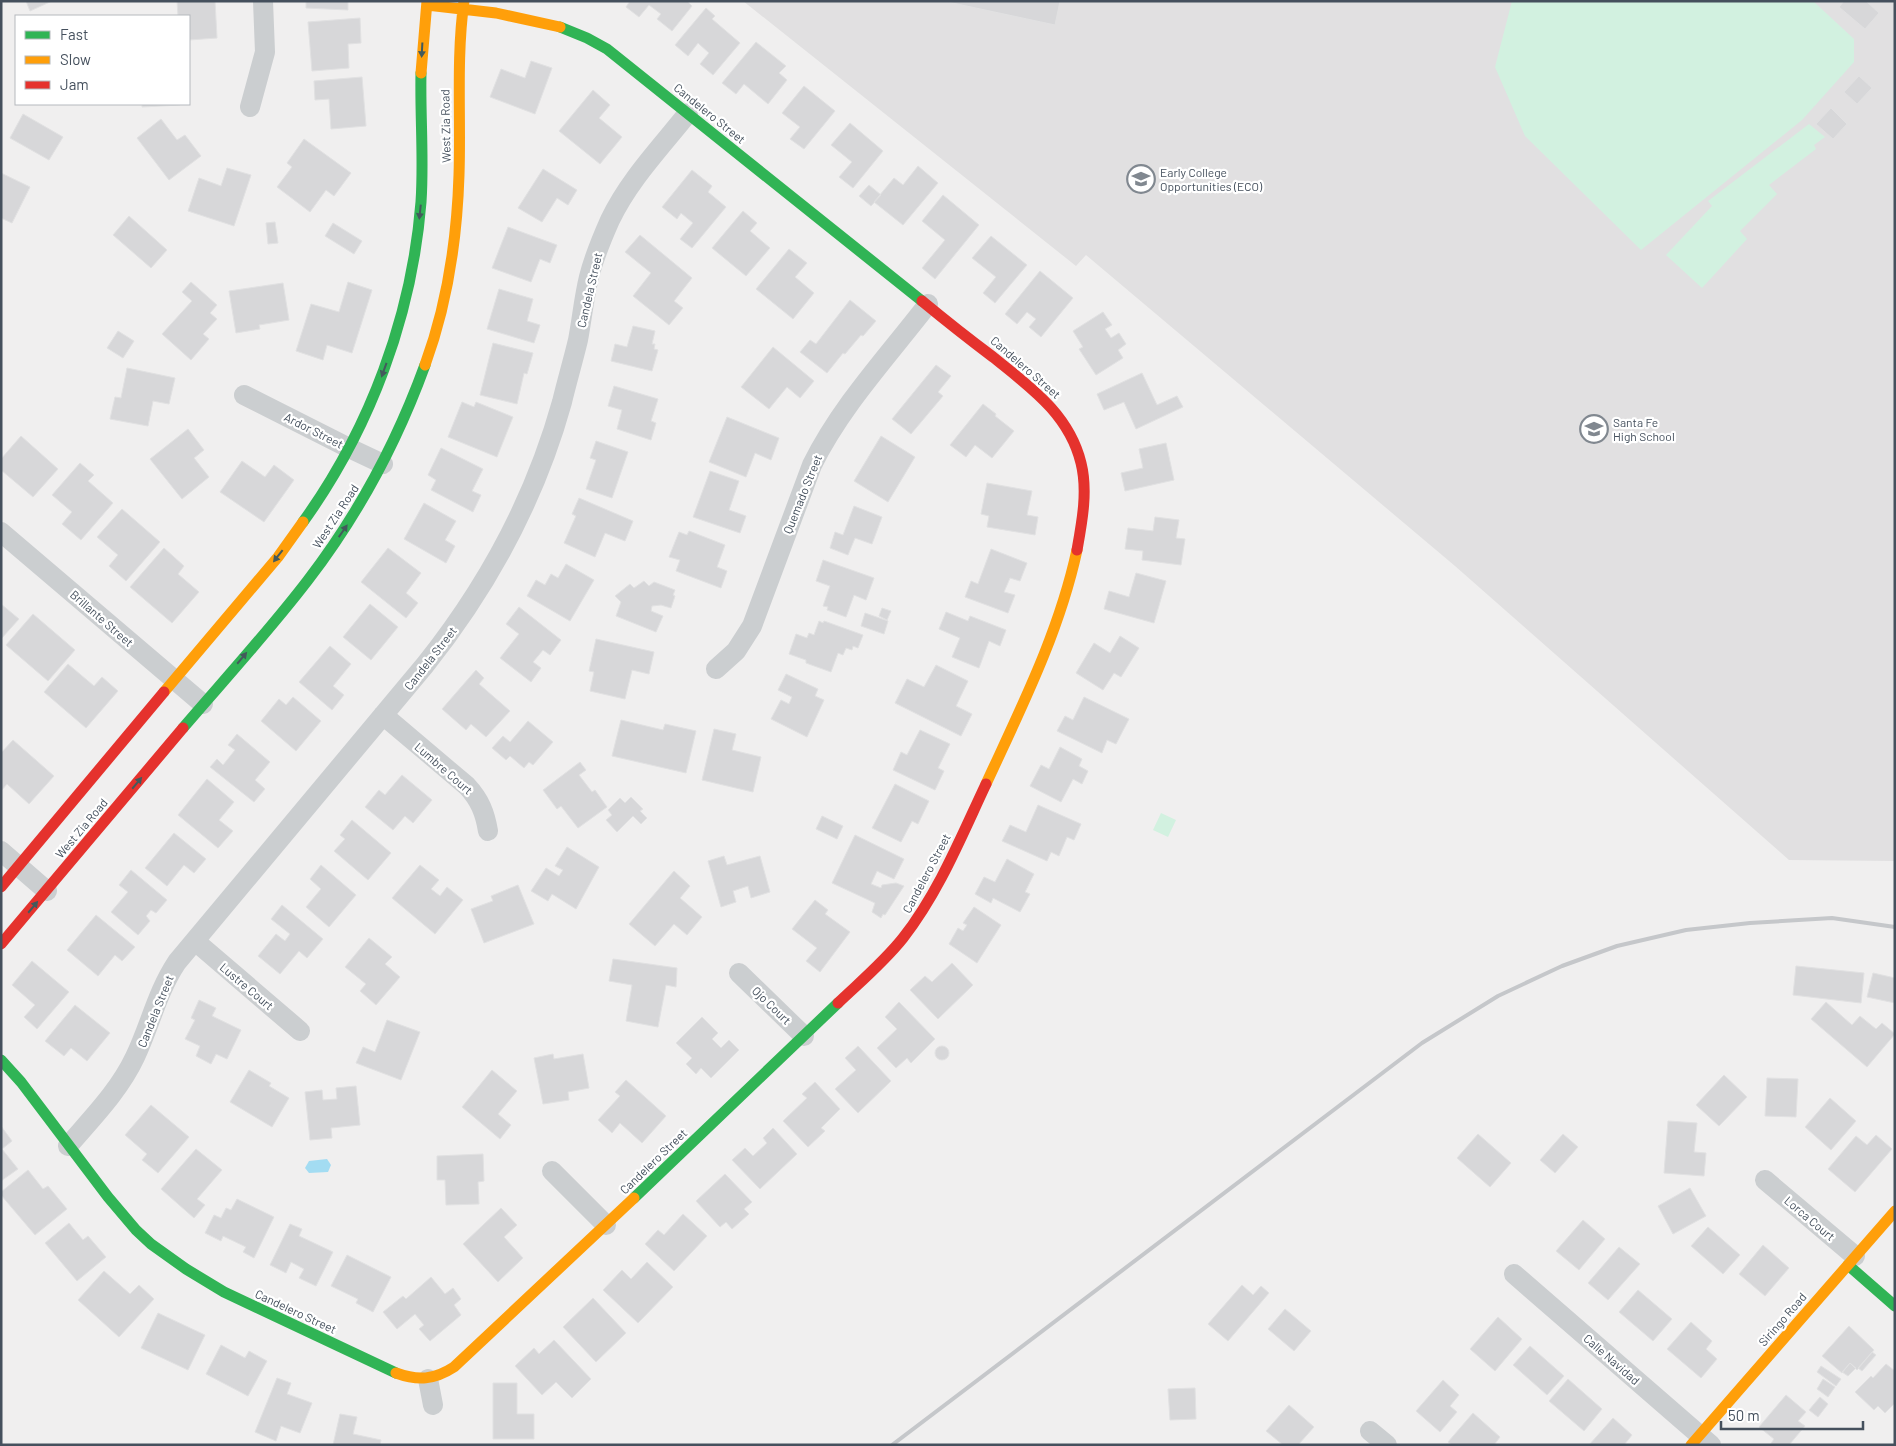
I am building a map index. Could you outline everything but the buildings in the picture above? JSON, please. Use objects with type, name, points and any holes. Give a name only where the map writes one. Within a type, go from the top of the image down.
[{"type":"street","points":[[250,106],[265,52],[263,1]]},
{"type":"street","name":"Candelero Street","points":[[1,1060],[21,1082],[68,1146],[122,1214],[151,1244],[186,1269],[224,1292],[395,1373],[417,1380],[441,1376],[462,1361],[904,939],[932,896],[1040,667],[1061,613],[1069,585],[1079,537],[1084,498],[1083,473],[1078,452],[1056,412],[1041,396],[928,304],[607,49],[576,31],[542,22],[464,5],[427,3]]},
{"type":"street","name":"West Zia Road","points":[[1,887],[299,529],[319,500],[349,448],[369,408],[383,375],[404,308],[411,274],[420,204],[422,169],[421,65],[427,3]]},
{"type":"street","name":"West Zia Road","points":[[1,944],[308,580],[348,523],[384,464],[399,433],[424,369],[441,310],[450,268],[458,199],[458,60],[464,5]]},
{"type":"street","name":"Candela Street","points":[[68,1146],[114,1092],[125,1076],[141,1045],[168,976],[194,941],[446,638],[483,583],[514,527],[541,467],[578,339],[590,276],[603,235],[631,184],[688,113]]},
{"type":"street","name":"Quemado Street","points":[[716,669],[736,651],[752,626],[812,465],[821,447],[846,409],[928,304]]},
{"type":"street","name":"Ardor Street","points":[[244,395],[384,464]]},
{"type":"street","name":"Brillante Street","points":[[1,532],[203,704]]},
{"type":"street","name":"Lumbre Court","points":[[383,716],[467,786],[476,796],[482,807],[488,831]]},
{"type":"street","points":[[1,852],[46,891]]},
{"type":"street","name":"Lustre Court","points":[[194,941],[300,1031]]},
{"type":"street","name":"Ojo Court","points":[[739,973],[804,1036]]},
{"type":"street","points":[[552,1171],[606,1225]]},
{"type":"street","name":"Lorca Court","points":[[1765,1180],[1851,1260]]},
{"type":"street","name":"Siringo Road","points":[[1700,1442],[1851,1260],[1895,1211]]},
{"type":"street","points":[[1851,1260],[1895,1306]]},
{"type":"street","name":"Calle Navidad","points":[[1514,1274],[1700,1442]]},
{"type":"street","points":[[428,1379],[433,1405]]},
{"type":"street","points":[[1370,1430],[1387,1445]]},
{"type":"shaded area","name":"Santa Fe High School","points":[[743,1],[1895,1],[1895,861],[1789,860],[1455,566],[1086,255],[1076,266]]},
{"type":"green space","points":[[1512,1],[1813,1],[1854,39],[1854,62],[1802,120],[1641,250],[1525,136],[1495,67]]},
{"type":"green space","points":[[1809,124],[1825,137],[1814,145],[1816,149],[1769,185],[1777,194],[1740,231],[1747,239],[1702,288],[1666,255],[1712,206],[1708,201]]},
{"type":"green space","points":[[1161,813],[1176,820],[1168,837],[1153,830]]},
{"type":"water","points":[[327,1159],[331,1165],[328,1172],[309,1173],[305,1168],[309,1161]]},
{"type":"railway","points":[[892,1445],[1422,1043],[1498,996],[1562,966],[1617,946],[1686,930],[1750,923],[1832,918],[1895,927]]},
{"type":"traffic: fast","points":[[560,27],[607,49],[922,301]]},
{"type":"traffic: fast","points":[[303,522],[327,486],[367,410],[384,370],[397,329],[416,245],[421,202],[421,73]]},
{"type":"traffic: fast","points":[[183,728],[293,599],[343,530],[360,504],[389,450],[425,365]]},
{"type":"traffic: fast","points":[[634,1198],[838,1003]]},
{"type":"traffic: fast","points":[[1,1060],[21,1082],[108,1197],[136,1230],[151,1244],[186,1269],[224,1292],[396,1373]]},
{"type":"traffic: fast","points":[[1848,1265],[1895,1306]]},
{"type":"traffic: slow","points":[[421,73],[427,1]]},
{"type":"traffic: slow","points":[[425,365],[445,295],[456,223],[459,175],[459,66],[464,1]]},
{"type":"traffic: slow","points":[[427,5],[496,13],[560,27]]},
{"type":"traffic: slow","points":[[164,692],[278,557],[303,522]]},
{"type":"traffic: slow","points":[[986,784],[1050,640],[1077,550]]},
{"type":"traffic: slow","points":[[396,1373],[426,1378],[440,1375],[454,1367],[634,1198]]},
{"type":"traffic: slow","points":[[1691,1445],[1895,1211]]},
{"type":"traffic: jam","points":[[922,301],[1034,391],[1058,416],[1067,430],[1081,463],[1084,484],[1084,507],[1077,550]]},
{"type":"traffic: jam","points":[[1,887],[164,692]]},
{"type":"traffic: jam","points":[[1,944],[183,728]]},
{"type":"traffic: jam","points":[[838,1003],[888,955],[916,920],[949,864],[986,784]]},
{"type":"place","name":"Early College Opportunities (ECO)","points":[[1141,179]]},
{"type":"place","name":"Santa Fe High School","points":[[1594,429]]}]
